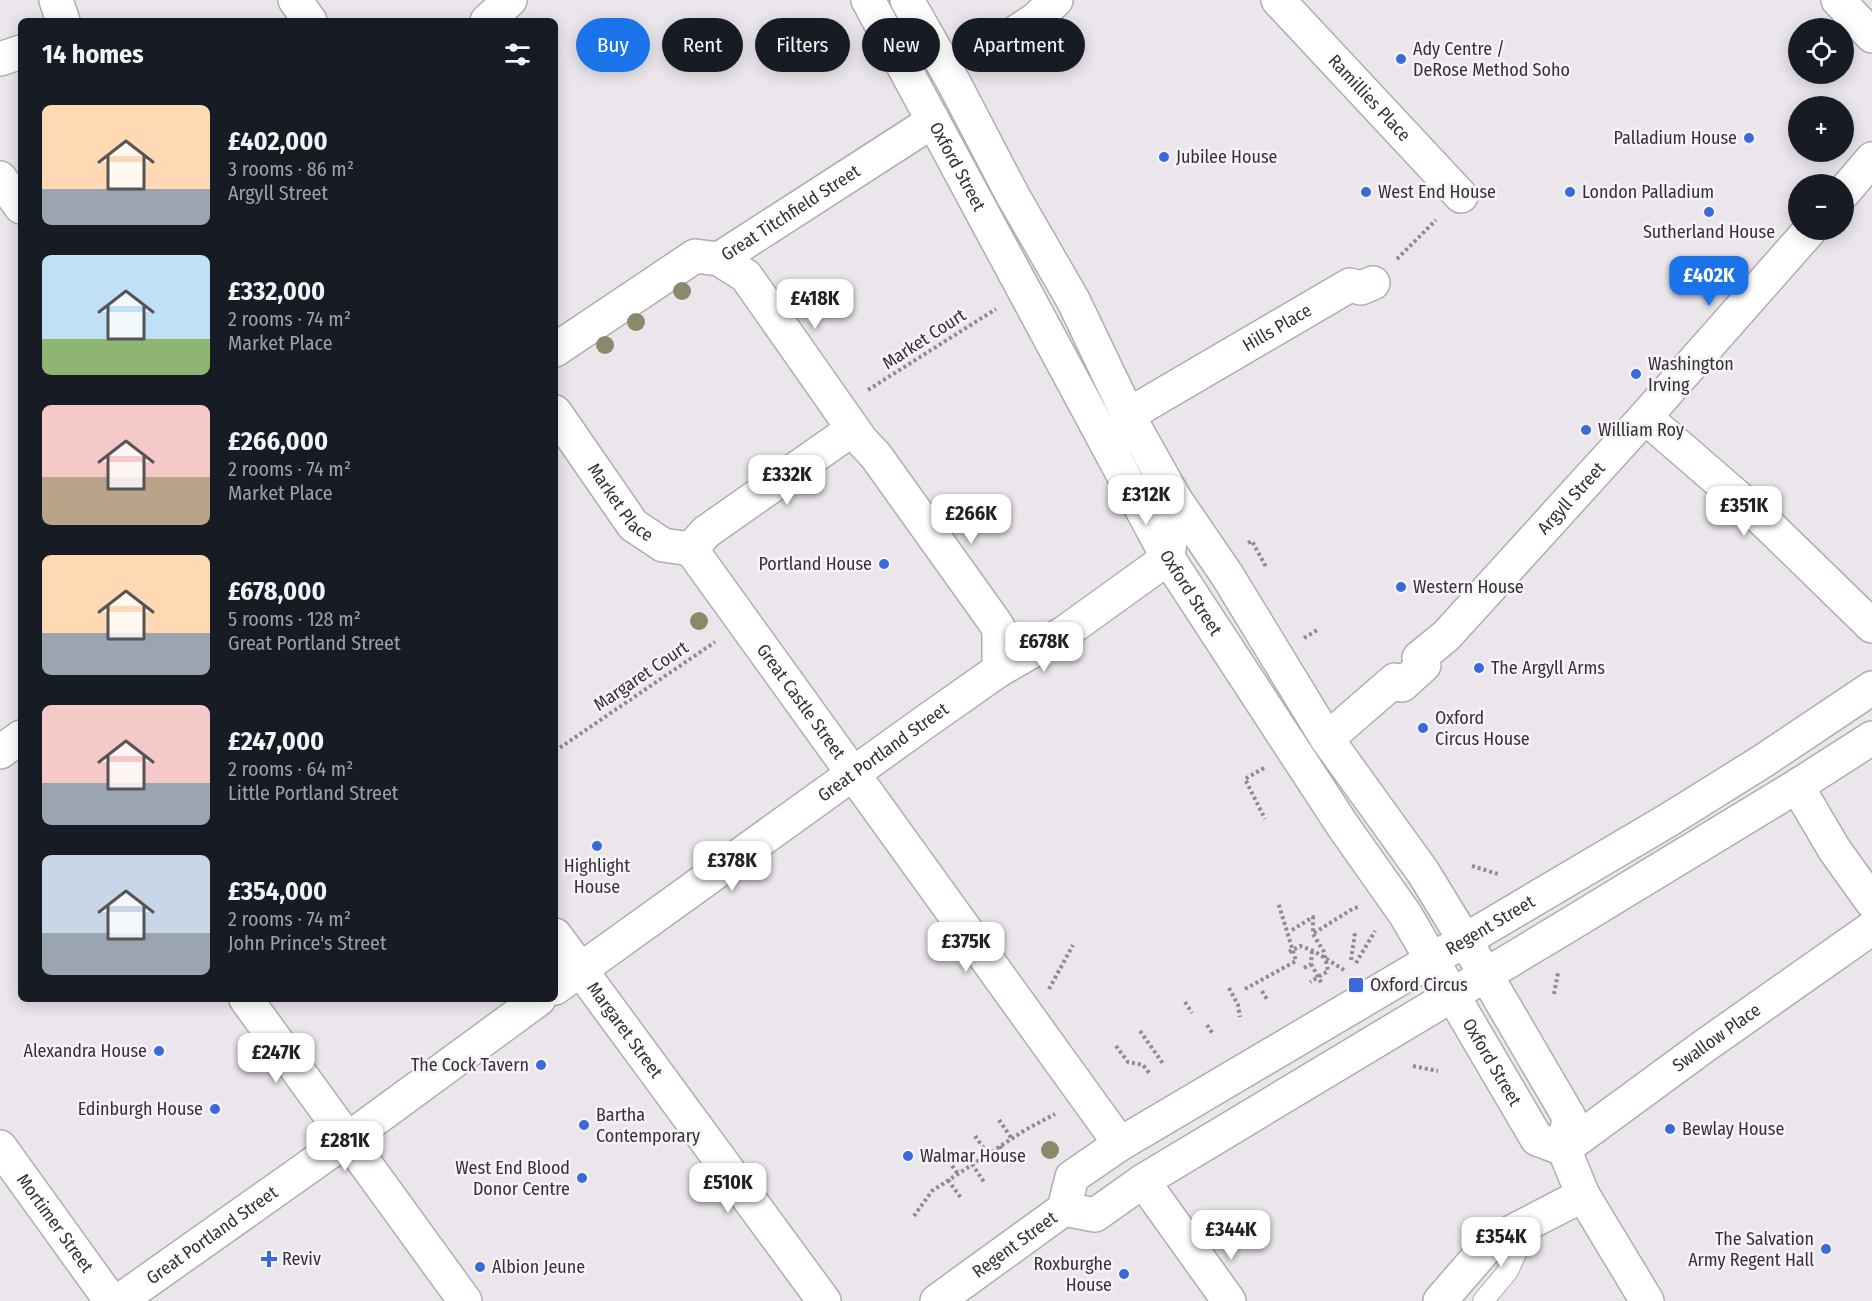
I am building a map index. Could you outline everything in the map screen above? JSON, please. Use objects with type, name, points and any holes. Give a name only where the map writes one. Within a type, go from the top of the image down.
[{"type":"main road","points":[[56,0],[62,18]]},
{"type":"main road","points":[[295,0],[308,18]]},
{"type":"main road","points":[[490,18],[510,0]]},
{"type":"main road","name":"Oxford Street","points":[[868,0],[1120,473],[1168,558],[1330,806],[1405,914],[1537,1138],[1564,1149],[1569,1117],[1423,873],[1327,739],[1227,575],[1175,499],[1128,415],[1072,300],[907,0]]},
{"type":"main road","points":[[1036,18],[1056,0]]},
{"type":"main road","name":"Ramillies Place","points":[[1278,0],[1461,196]]},
{"type":"main road","points":[[1838,0],[1872,36]]},
{"type":"main road","points":[[0,59],[18,53]]},
{"type":"main road","name":"Great Titchfield Street","points":[[558,348],[695,256],[719,259],[933,121]]},
{"type":"main road","points":[[1854,180],[1872,159]]},
{"type":"main road","points":[[0,178],[18,203]]},
{"type":"main road","name":"Argyll Street","points":[[1327,739],[1395,680],[1402,685],[1424,665],[1419,658],[1446,636],[1645,417],[1801,240]]},
{"type":"main road","points":[[719,259],[746,276],[853,429],[876,456],[994,621],[999,629],[999,670]]},
{"type":"main road","name":"Hills Place","points":[[1128,415],[1350,285],[1361,288],[1373,283]]},
{"type":"main road","points":[[1120,473],[1116,454],[1117,442],[1128,415]]},
{"type":"main road","name":"Market Place","points":[[558,416],[633,525],[663,545],[691,549]]},
{"type":"main road","points":[[1645,417],[1756,514],[1872,626]]},
{"type":"main road","points":[[691,549],[706,532],[853,429]]},
{"type":"main road","points":[[1168,558],[1175,499]]},
{"type":"main road","name":"Great Castle Street","points":[[691,549],[1120,1144]]},
{"type":"main road","name":"Great Portland Street","points":[[558,986],[853,772],[999,670],[1064,633],[1168,558]]},
{"type":"main road","name":"Regent Street","points":[[937,1301],[1064,1209],[1072,1177],[1120,1144],[1680,813],[1872,688]]},
{"type":"main road","name":"Regent Street","points":[[1064,1209],[1095,1215],[1143,1181],[1486,975],[1872,738]]},
{"type":"main road","points":[[0,752],[18,739]]},
{"type":"main road","points":[[1797,786],[1834,849],[1872,902]]},
{"type":"main road","name":"Swallow Place","points":[[1564,1149],[1703,1047],[1872,928]]},
{"type":"main road","name":"Margaret Street","points":[[558,938],[824,1301]]},
{"type":"main road","points":[[248,1002],[465,1301]]},
{"type":"main road","name":"Great Portland Street","points":[[119,1301],[348,1139],[535,1002]]},
{"type":"main road","name":"Mortimer Street","points":[[0,1147],[111,1301]]},
{"type":"main road","points":[[1564,1149],[1583,1195],[1647,1301]]},
{"type":"main road","points":[[1143,1181],[1229,1301]]},
{"type":"main road","points":[[1440,1301],[1485,1249],[1496,1240],[1583,1195]]},
{"type":"lane","points":[[933,121],[954,83]]},
{"type":"lane","points":[[1483,1301],[1508,1271],[1530,1223]]},
{"type":"path","points":[[1373,283],[1461,196]]},
{"type":"path","name":"Market Court","points":[[861,395],[1001,305]]},
{"type":"path","name":"Margaret Court","points":[[558,749],[743,623]]},
{"type":"path","points":[[1299,641],[1319,629]]},
{"type":"path","points":[[1472,866],[1498,874]]},
{"type":"path","points":[[1245,989],[1296,962],[1278,902]]},
{"type":"path","points":[[1313,934],[1353,908]]},
{"type":"path","points":[[1292,930],[1313,917],[1313,934],[1324,952],[1328,971],[1310,982]]},
{"type":"path","points":[[1351,960],[1355,933]]},
{"type":"path","points":[[1048,991],[1073,945]]},
{"type":"path","points":[[1289,952],[1300,946],[1344,971]]},
{"type":"path","points":[[1304,968],[1311,964],[1312,951]]},
{"type":"path","points":[[1554,994],[1558,969]]},
{"type":"path","points":[[1229,988],[1239,1005],[1240,1017]]},
{"type":"path","points":[[1262,991],[1268,1001]]},
{"type":"path","points":[[1185,1002],[1192,1012]]},
{"type":"path","points":[[1207,1025],[1213,1034]]},
{"type":"path","points":[[1140,1031],[1164,1065]]},
{"type":"path","points":[[1116,1046],[1128,1062],[1143,1065],[1150,1074]]},
{"type":"path","points":[[1413,1066],[1438,1071]]},
{"type":"path","points":[[914,1216],[933,1191],[948,1180],[1041,1120],[1060,1112]]},
{"type":"path","points":[[999,1120],[1012,1139]]},
{"type":"path","points":[[975,1136],[988,1154]]},
{"type":"path","points":[[1000,1146],[1012,1164]]},
{"type":"path","points":[[945,1156],[958,1174]]},
{"type":"path","points":[[972,1164],[984,1182]]},
{"type":"path","points":[[948,1180],[961,1198]]},
{"type":"place","name":"Ady Centre / DeRose Method Soho","points":[[1401,59]]},
{"type":"place","name":"Palladium House","points":[[1749,138]]},
{"type":"place","name":"Jubilee House","points":[[1164,157]]},
{"type":"place","name":"West End House","points":[[1366,192]]},
{"type":"place","name":"London Palladium","points":[[1570,192]]},
{"type":"place","name":"Sutherland House","points":[[1709,212]]},
{"type":"place","name":"Washington Irving","points":[[1636,374]]},
{"type":"place","name":"William Roy","points":[[1586,430]]},
{"type":"place","name":"Portland House","points":[[884,564]]},
{"type":"place","name":"Western House","points":[[1401,587]]},
{"type":"place","name":"The Argyll Arms","points":[[1479,668]]},
{"type":"place","name":"Oxford Circus House","points":[[1423,728]]},
{"type":"place","name":"Highlight House","points":[[597,846]]},
{"type":"place","name":"Oxford Circus","points":[[1356,985]]},
{"type":"place","name":"Alexandra House","points":[[159,1051]]},
{"type":"place","name":"The Cock Tavern","points":[[541,1065]]},
{"type":"place","name":"Edinburgh House","points":[[215,1109]]},
{"type":"place","name":"Bartha Contemporary","points":[[584,1125]]},
{"type":"place","name":"Bewlay House","points":[[1670,1129]]},
{"type":"place","name":"Walmar House","points":[[908,1156]]},
{"type":"place","name":"West End Blood Donor Centre","points":[[582,1178]]},
{"type":"place","name":"The Salvation Army Regent Hall","points":[[1826,1249]]},
{"type":"place","name":"Reviv","points":[[269,1259]]},
{"type":"place","name":"Albion Jeune","points":[[480,1267]]},
{"type":"place","name":"Roxburghe House","points":[[1124,1274]]}]
